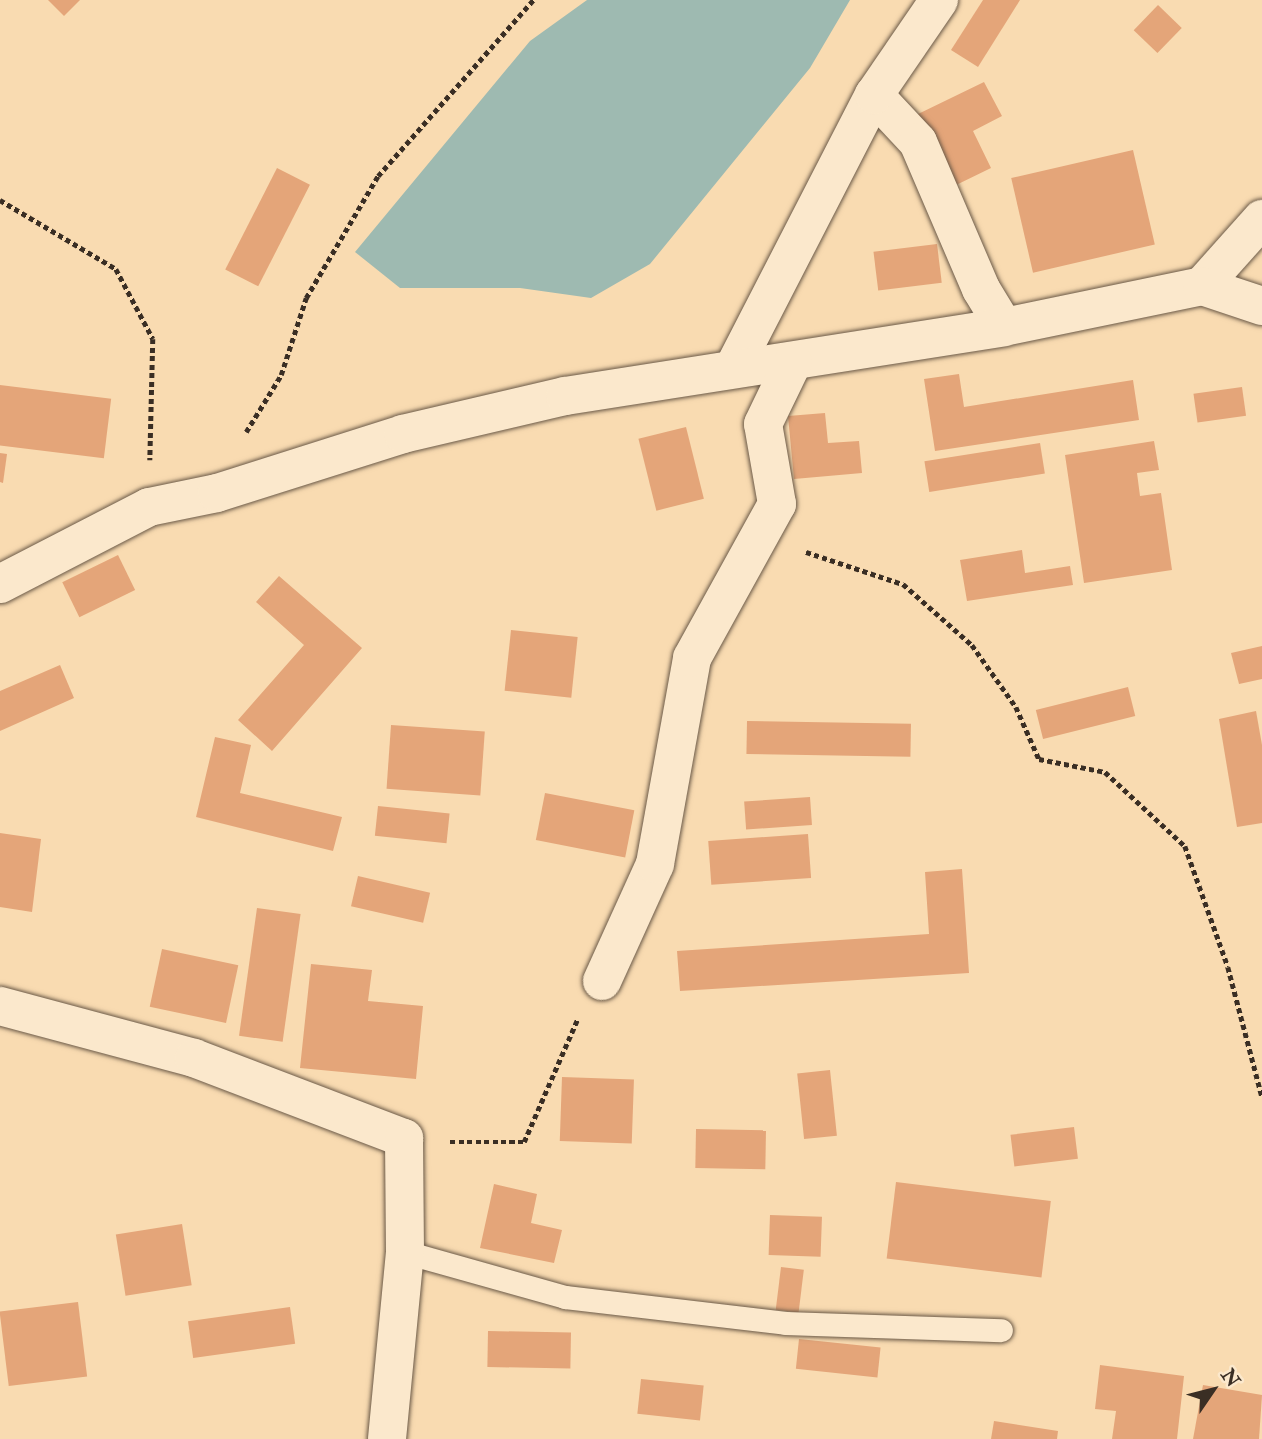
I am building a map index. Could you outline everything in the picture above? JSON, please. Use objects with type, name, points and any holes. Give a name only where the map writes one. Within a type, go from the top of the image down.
[{"type":"street","points":[[734,367],[874,95],[939,0]]},
{"type":"street","points":[[874,95],[918,142],[981,289],[1004,327]]},
{"type":"street","points":[[1202,286],[1262,219]]},
{"type":"street","points":[[0,584],[149,507],[216,493],[403,434],[565,396],[734,367],[793,362],[1004,327],[1202,286],[1262,306]]},
{"type":"street","points":[[602,981],[655,864],[692,658],[777,504],[764,424],[793,362]]},
{"type":"street","points":[[0,1006],[194,1058],[404,1138],[405,1252],[387,1439]]},
{"type":"lane","points":[[405,1252],[578,1299],[785,1323],[1001,1330]]},
{"type":"path","points":[[216,493],[281,375],[306,298],[377,176],[533,0]]},
{"type":"path","points":[[0,200],[116,269],[153,339],[149,507]]},
{"type":"path","points":[[777,504],[794,549],[843,561],[903,584],[972,645],[1016,707],[1039,759],[1105,772],[1185,846],[1228,967],[1262,1097]]},
{"type":"path","points":[[404,1138],[524,1142],[541,1110],[567,1036],[602,981]]},
{"type":"water","points":[[587,0],[850,0],[810,68],[650,264],[591,298],[520,288],[400,288],[355,252],[530,41]]},
{"type":"building","points":[[48,0],[80,0],[64,16]]},
{"type":"building","points":[[983,0],[1020,0],[978,67],[951,50]]},
{"type":"building","points":[[1158,5],[1182,28],[1157,53],[1134,30]]},
{"type":"building","points":[[984,82],[1002,116],[973,131],[991,168],[952,187],[916,115]]},
{"type":"building","points":[[1133,150],[1155,245],[1033,273],[1011,178]]},
{"type":"building","points":[[277,168],[310,185],[258,286],[225,270]]},
{"type":"building","points":[[937,244],[942,283],[878,291],[873,252]]},
{"type":"building","points":[[959,374],[964,407],[1133,380],[1139,420],[935,451],[924,379]]},
{"type":"building","points":[[0,385],[111,399],[104,458],[0,445]]},
{"type":"building","points":[[1242,387],[1246,416],[1198,423],[1193,394]]},
{"type":"building","points":[[825,413],[828,443],[859,441],[862,473],[794,479],[788,416]]},
{"type":"building","points":[[686,427],[704,499],[656,511],[638,439]]},
{"type":"building","points":[[1154,441],[1159,470],[1137,473],[1140,496],[1161,493],[1172,570],[1084,583],[1065,455]]},
{"type":"building","points":[[1040,443],[1045,474],[929,492],[924,461]]},
{"type":"building","points":[[0,453],[7,454],[3,483],[0,482]]},
{"type":"building","points":[[1022,550],[1025,573],[1070,566],[1073,585],[967,601],[960,560]]},
{"type":"building","points":[[118,555],[135,590],[79,617],[62,582]]},
{"type":"building","points":[[279,576],[362,648],[272,751],[238,720],[304,645],[256,602]]},
{"type":"building","points":[[511,630],[578,637],[571,698],[505,691]]},
{"type":"building","points":[[1262,646],[1262,679],[1239,684],[1231,653]]},
{"type":"building","points":[[60,665],[74,698],[0,731],[0,691]]},
{"type":"building","points":[[1128,687],[1135,716],[1043,739],[1036,710]]},
{"type":"building","points":[[1256,711],[1262,745],[1262,823],[1237,827],[1219,719]]},
{"type":"building","points":[[747,721],[911,724],[910,757],[746,754]]},
{"type":"building","points":[[391,725],[485,732],[480,795],[387,789]]},
{"type":"building","points":[[215,737],[251,745],[240,793],[342,817],[333,851],[196,817]]},
{"type":"building","points":[[545,793],[634,810],[625,857],[536,840]]},
{"type":"building","points":[[810,797],[812,825],[746,830],[744,802]]},
{"type":"building","points":[[378,806],[450,814],[446,843],[375,836]]},
{"type":"building","points":[[0,833],[41,839],[32,912],[0,907]]},
{"type":"building","points":[[808,834],[811,878],[711,885],[708,841]]},
{"type":"building","points":[[962,869],[969,973],[680,991],[677,951],[929,934],[925,872]]},
{"type":"building","points":[[358,876],[430,893],[423,923],[351,906]]},
{"type":"building","points":[[257,908],[301,914],[283,1042],[239,1036]]},
{"type":"building","points":[[162,949],[238,965],[226,1023],[150,1007]]},
{"type":"building","points":[[311,964],[372,970],[368,1001],[423,1006],[416,1079],[300,1068]]},
{"type":"building","points":[[830,1070],[837,1136],[804,1139],[797,1073]]},
{"type":"building","points":[[562,1077],[634,1080],[632,1143],[560,1141]]},
{"type":"building","points":[[1074,1127],[1078,1159],[1014,1167],[1010,1135]]},
{"type":"building","points":[[696,1129],[766,1130],[765,1169],[695,1168]]},
{"type":"building","points":[[896,1182],[1051,1201],[1041,1277],[887,1258]]},
{"type":"building","points":[[494,1184],[537,1194],[531,1223],[562,1230],[554,1263],[480,1248]]},
{"type":"building","points":[[770,1215],[822,1217],[821,1257],[769,1255]]},
{"type":"building","points":[[182,1224],[192,1285],[126,1296],[116,1234]]},
{"type":"building","points":[[781,1267],[804,1270],[799,1312],[776,1310]]},
{"type":"building","points":[[78,1302],[87,1376],[9,1386],[0,1312]]},
{"type":"building","points":[[290,1307],[295,1344],[193,1358],[188,1321]]},
{"type":"building","points":[[488,1331],[571,1332],[570,1368],[487,1367]]},
{"type":"building","points":[[799,1339],[881,1348],[877,1377],[796,1369]]},
{"type":"building","points":[[1100,1365],[1184,1376],[1177,1439],[1112,1439],[1116,1411],[1095,1409]]},
{"type":"building","points":[[641,1379],[704,1386],[700,1420],[637,1414]]},
{"type":"building","points":[[1203,1385],[1262,1395],[1259,1439],[1193,1439]]},
{"type":"building","points":[[994,1421],[1058,1431],[1057,1439],[991,1439]]}]
